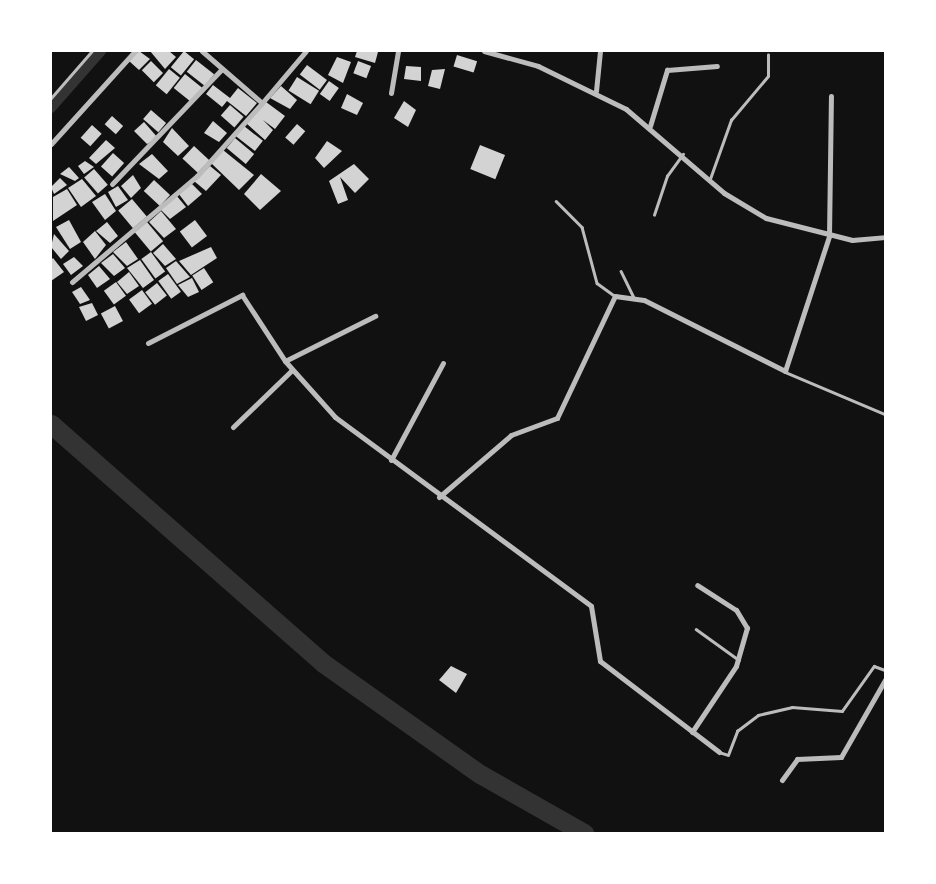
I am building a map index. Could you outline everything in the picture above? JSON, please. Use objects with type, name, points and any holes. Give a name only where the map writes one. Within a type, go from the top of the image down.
[{"type":"street","points":[[51,144],[135,51]]},
{"type":"street","points":[[202,51],[262,103]]},
{"type":"street","points":[[72,282],[197,176],[306,51]]},
{"type":"street","points":[[391,93],[398,51]]},
{"type":"street","points":[[484,51],[538,66],[596,91],[650,126],[710,179],[766,218],[829,236],[885,237]]},
{"type":"street","points":[[596,91],[600,51]]},
{"type":"street","points":[[650,126],[667,70],[717,66]]},
{"type":"street","points":[[112,184],[222,69]]},
{"type":"street","points":[[439,497],[511,435],[557,418],[615,296],[634,298],[785,372],[829,236],[831,96]]},
{"type":"street","points":[[148,343],[239,294],[292,370],[335,417],[439,497],[591,606],[600,661],[719,752]]},
{"type":"street","points":[[285,361],[375,316]]},
{"type":"street","points":[[391,460],[443,363]]},
{"type":"street","points":[[233,426],[292,370]]},
{"type":"street","points":[[692,732],[738,660],[747,628],[736,610],[697,585]]},
{"type":"street","points":[[782,780],[797,759],[841,757],[885,680]]},
{"type":"lane","points":[[51,98],[92,51]]},
{"type":"lane","points":[[710,179],[731,120],[768,76],[768,55]]},
{"type":"lane","points":[[654,215],[667,176],[683,154]]},
{"type":"lane","points":[[556,201],[582,228],[597,284],[615,296]]},
{"type":"lane","points":[[621,271],[634,298]]},
{"type":"lane","points":[[785,372],[885,414]]},
{"type":"lane","points":[[696,629],[738,660]]},
{"type":"lane","points":[[719,752],[728,755],[737,731],[758,715],[792,708],[842,711],[877,665],[885,669]]},
{"type":"building","points":[[139,51],[150,59],[139,70],[129,61]]},
{"type":"building","points":[[150,51],[169,51],[176,57],[165,69]]},
{"type":"building","points":[[184,51],[194,59],[181,76],[171,67]]},
{"type":"building","points":[[357,51],[378,52],[375,63],[355,57]]},
{"type":"building","points":[[457,55],[477,61],[474,73],[453,66]]},
{"type":"building","points":[[337,57],[351,62],[343,83],[328,75]]},
{"type":"building","points":[[196,60],[214,74],[205,86],[187,72]]},
{"type":"building","points":[[151,61],[163,73],[154,82],[142,70]]},
{"type":"building","points":[[358,61],[371,66],[366,78],[353,73]]},
{"type":"building","points":[[307,65],[327,80],[320,90],[300,75]]},
{"type":"building","points":[[406,66],[421,67],[421,81],[404,79]]},
{"type":"building","points":[[169,69],[180,78],[167,94],[156,85]]},
{"type":"building","points":[[445,69],[440,89],[428,86],[432,70]]},
{"type":"building","points":[[185,74],[202,88],[191,102],[174,88]]},
{"type":"building","points":[[297,77],[319,91],[311,104],[289,91]]},
{"type":"building","points":[[329,81],[339,88],[330,101],[320,94]]},
{"type":"building","points":[[213,85],[230,98],[238,88],[257,103],[246,116],[227,101],[222,107],[206,94]]},
{"type":"building","points":[[281,86],[297,100],[290,109],[270,98]]},
{"type":"building","points":[[347,94],[363,103],[357,115],[341,108]]},
{"type":"building","points":[[404,101],[416,110],[408,127],[394,118]]},
{"type":"building","points":[[266,102],[285,116],[275,129],[263,120],[273,130],[265,140],[246,123]]},
{"type":"building","points":[[230,105],[244,117],[234,127],[221,116]]},
{"type":"building","points":[[151,110],[166,123],[158,132],[143,119]]},
{"type":"building","points":[[112,116],[123,126],[116,134],[105,124]]},
{"type":"building","points":[[213,121],[227,133],[219,142],[204,133]]},
{"type":"building","points":[[144,122],[158,138],[147,144],[134,131]]},
{"type":"building","points":[[297,124],[305,131],[293,145],[285,138]]},
{"type":"building","points":[[92,125],[102,134],[90,146],[81,138]]},
{"type":"building","points":[[244,126],[263,141],[255,151],[236,136]]},
{"type":"building","points":[[172,128],[189,146],[178,156],[163,142]]},
{"type":"building","points":[[235,138],[254,154],[246,164],[227,148]]},
{"type":"building","points":[[106,140],[115,148],[96,164],[89,158]]},
{"type":"building","points":[[327,141],[342,151],[324,168],[315,158]]},
{"type":"building","points":[[480,145],[505,155],[495,179],[470,169]]},
{"type":"building","points":[[194,146],[209,160],[198,173],[182,158]]},
{"type":"building","points":[[223,150],[254,175],[239,190],[211,163]]},
{"type":"building","points":[[113,153],[124,163],[112,176],[101,166]]},
{"type":"building","points":[[152,154],[168,171],[159,179],[139,164]]},
{"type":"building","points":[[85,161],[94,167],[84,174],[78,166]]},
{"type":"building","points":[[354,164],[369,179],[355,193],[340,177],[348,200],[338,204],[329,181]]},
{"type":"building","points":[[210,166],[221,175],[206,191],[194,181]]},
{"type":"building","points":[[69,167],[79,178],[75,181],[60,174]]},
{"type":"building","points":[[94,169],[108,185],[98,193],[84,178]]},
{"type":"building","points":[[261,174],[281,191],[260,210],[244,194]]},
{"type":"building","points":[[133,175],[141,188],[131,198],[121,186]]},
{"type":"building","points":[[60,178],[67,185],[54,194],[51,187]]},
{"type":"building","points":[[82,179],[96,196],[81,207],[68,188]]},
{"type":"building","points":[[154,180],[170,195],[160,206],[144,191]]},
{"type":"building","points":[[190,182],[202,194],[188,206],[178,193]]},
{"type":"building","points":[[118,186],[128,200],[116,207],[108,192]]},
{"type":"building","points":[[67,189],[77,205],[53,221],[53,197]]},
{"type":"building","points":[[105,194],[116,211],[105,220],[92,202]]},
{"type":"building","points":[[176,195],[186,207],[170,219],[160,209]]},
{"type":"building","points":[[132,199],[147,217],[133,228],[118,211]]},
{"type":"building","points":[[161,211],[176,229],[164,238],[149,222]]},
{"type":"building","points":[[69,220],[81,242],[70,249],[56,227]]},
{"type":"building","points":[[195,220],[207,236],[192,247],[180,231]]},
{"type":"building","points":[[107,222],[118,236],[110,243],[96,231]]},
{"type":"building","points":[[147,222],[163,241],[151,251],[135,232]]},
{"type":"building","points":[[95,231],[106,245],[95,259],[83,242]]},
{"type":"building","points":[[54,234],[69,251],[61,259],[51,247]]},
{"type":"building","points":[[126,242],[138,259],[127,266],[113,252]]},
{"type":"building","points":[[163,244],[176,259],[165,266],[153,253]]},
{"type":"building","points":[[211,247],[217,258],[191,275],[179,261]]},
{"type":"building","points":[[151,252],[165,271],[155,278],[141,259]]},
{"type":"building","points":[[113,254],[125,268],[114,276],[101,263]]},
{"type":"building","points":[[74,257],[83,266],[71,275],[63,264]]},
{"type":"building","points":[[53,258],[64,272],[51,281],[51,260]]},
{"type":"building","points":[[140,260],[154,280],[143,288],[127,268]]},
{"type":"building","points":[[176,261],[190,277],[177,284],[166,268]]},
{"type":"building","points":[[99,266],[110,279],[97,288],[88,275]]},
{"type":"building","points":[[204,268],[213,282],[202,290],[192,276]]},
{"type":"building","points":[[129,272],[139,286],[127,294],[117,282]]},
{"type":"building","points":[[168,274],[181,292],[171,299],[158,281]]},
{"type":"building","points":[[192,278],[199,292],[188,297],[178,285]]},
{"type":"building","points":[[116,282],[126,296],[114,305],[104,291]]},
{"type":"building","points":[[157,283],[167,296],[155,305],[145,292]]},
{"type":"building","points":[[81,287],[90,300],[80,304],[72,292]]},
{"type":"building","points":[[142,290],[152,304],[139,313],[129,299]]},
{"type":"building","points":[[92,303],[98,315],[86,321],[79,307]]},
{"type":"building","points":[[115,306],[123,321],[109,329],[101,314]]},
{"type":"building","points":[[451,666],[467,674],[456,693],[439,680]]},
{"type":"waterway","points":[[51,108],[101,51]]},
{"type":"waterway","points":[[51,424],[323,663],[480,774],[584,833]]}]
